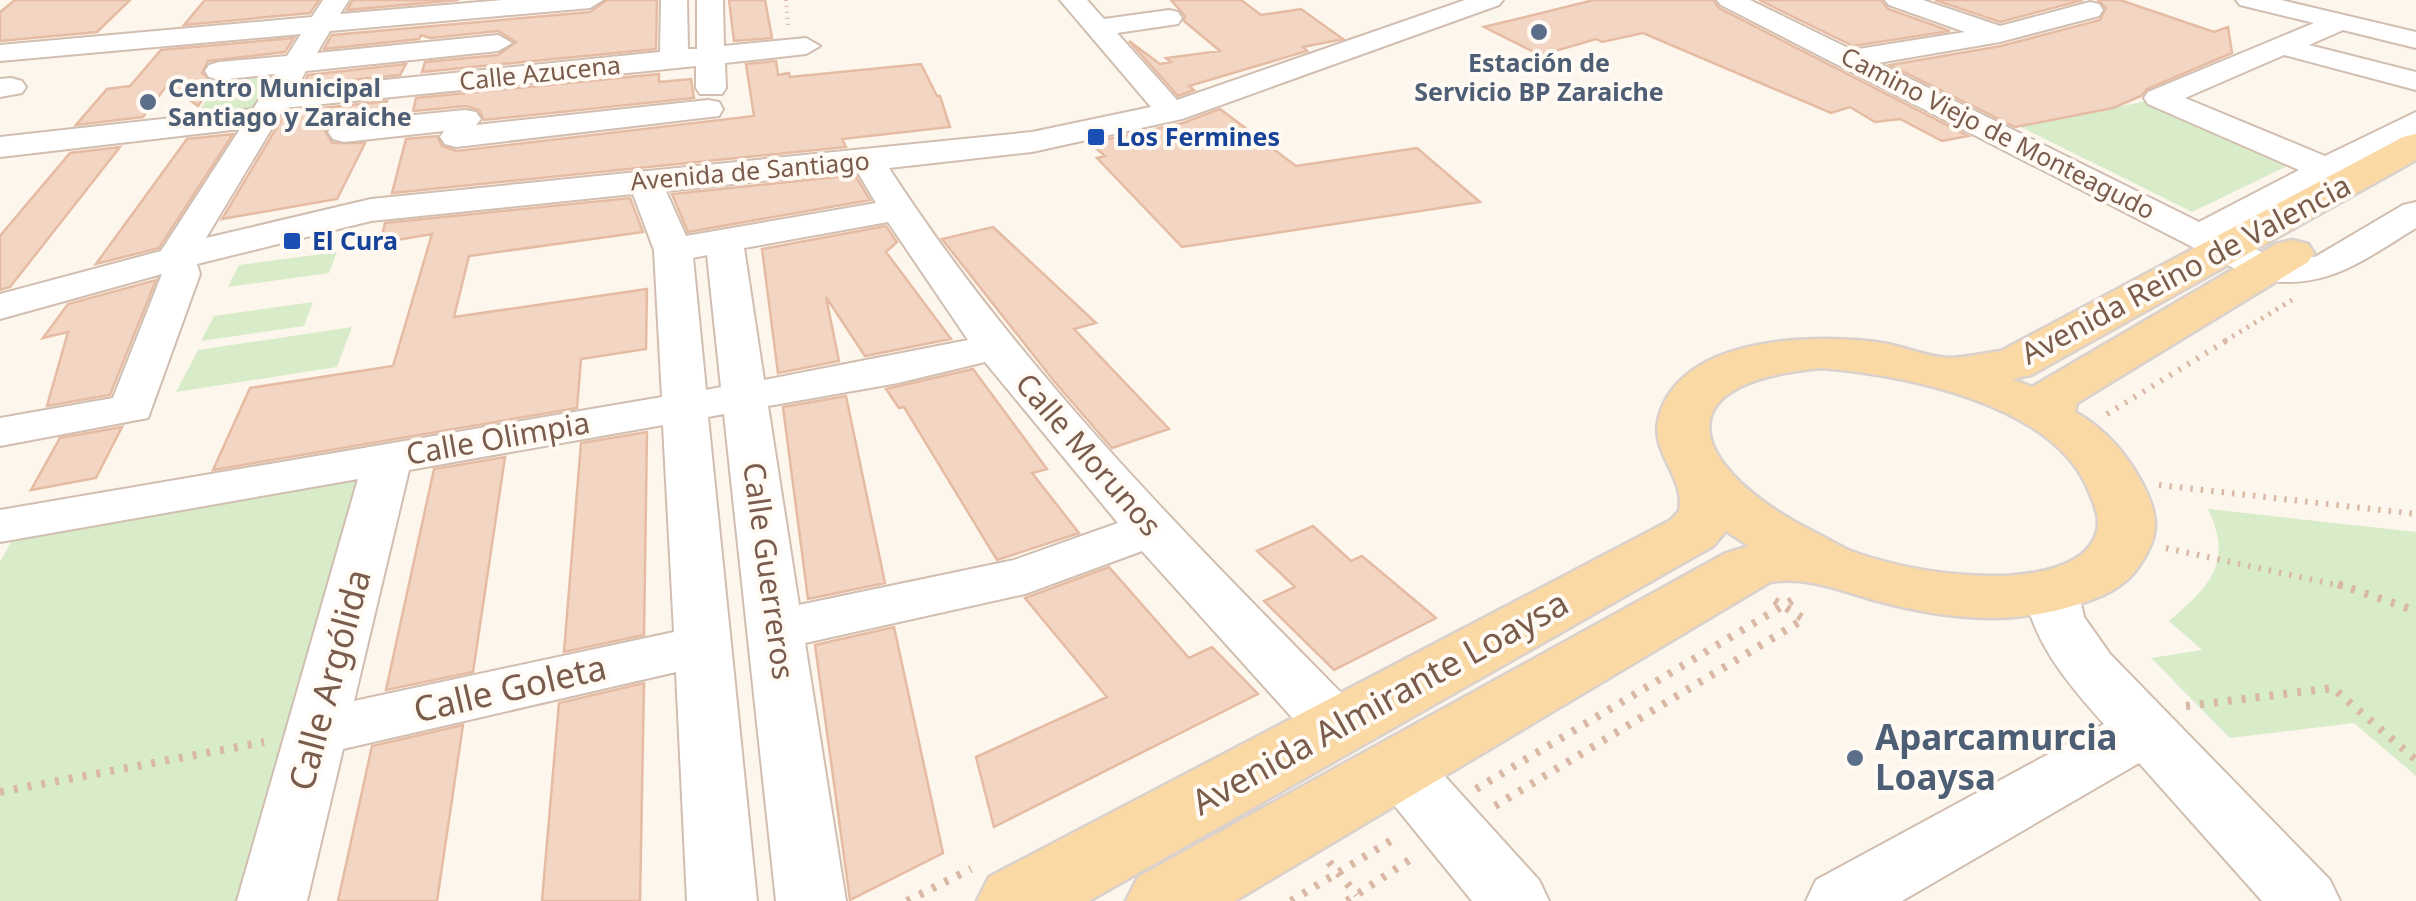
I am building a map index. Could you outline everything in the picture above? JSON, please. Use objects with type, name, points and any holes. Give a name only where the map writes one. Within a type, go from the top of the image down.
[{"type":"main road","name":"Avenida Reino de Valencia","points":[[1949,372],[2013,364],[2230,251],[2416,145]]},
{"type":"main road","name":"Avenida Reino de Valencia","points":[[2048,417],[2052,396],[2230,251],[2416,183]]},
{"type":"main road","points":[[1819,352],[1893,359],[1949,372],[2048,417],[2079,440],[2114,478],[2128,518],[2120,549],[2101,569],[2079,582],[2051,590],[1980,596],[1894,584],[1815,591],[1777,539],[1736,511],[1707,483],[1688,448],[1685,415],[1693,397],[1728,368],[1785,354],[1819,352]]},
{"type":"main road","name":"Avenida Almirante Loaysa","points":[[1017,901],[1692,533],[1704,523],[1710,508],[1707,483]]},
{"type":"main road","name":"Avenida Almirante Loaysa","points":[[1166,901],[1746,568],[1775,560],[1815,591]]},
{"type":"street","points":[[0,52],[146,40],[328,12],[590,0]]},
{"type":"street","points":[[674,0],[674,59]]},
{"type":"street","points":[[702,175],[712,101],[710,0]]},
{"type":"street","points":[[1073,0],[1171,112]]},
{"type":"street","name":"Avenida de Santiago","points":[[0,307],[310,222],[424,202],[1032,142],[1171,112],[1490,0]]},
{"type":"street","name":"Camino Viejo de Monteagudo","points":[[1730,0],[2230,251]]},
{"type":"street","points":[[1898,0],[2000,34]]},
{"type":"street","points":[[1852,59],[2000,34],[2090,10],[2060,0]]},
{"type":"street","points":[[2249,0],[2294,4],[2340,22],[2416,40]]},
{"type":"street","points":[[424,202],[485,78],[510,4]]},
{"type":"street","points":[[108,43],[140,11]]},
{"type":"street","points":[[0,432],[132,408],[181,274],[175,258],[328,12]]},
{"type":"street","points":[[146,40],[171,13]]},
{"type":"street","points":[[1098,28],[1169,18]]},
{"type":"street","points":[[2326,169],[2159,98],[2340,22]]},
{"type":"street","points":[[219,71],[498,43]]},
{"type":"street","name":"Calle Azucena","points":[[6,159],[39,142],[268,108],[485,78],[806,46]]},
{"type":"street","points":[[2282,46],[2416,81]]},
{"type":"street","points":[[344,132],[460,128],[708,109]]},
{"type":"street","points":[[2230,251],[2326,169],[2416,121]]},
{"type":"street","name":"Calle Morunos","points":[[867,160],[896,210],[994,347],[1152,529],[1337,727]]},
{"type":"street","points":[[645,180],[698,246],[685,407],[722,901]]},
{"type":"street","points":[[698,246],[896,210]]},
{"type":"street","points":[[2230,251],[2301,271],[2323,268],[2416,213]]},
{"type":"street","name":"Calle Guerreros","points":[[698,246],[744,397],[812,901]]},
{"type":"street","name":"Calle Olimpia","points":[[8,536],[388,458],[898,370],[994,347]]},
{"type":"street","name":"Calle Argólida","points":[[272,901],[388,458]]},
{"type":"street","points":[[776,630],[1025,576],[1152,529]]},
{"type":"street","points":[[2051,590],[2057,620],[2121,704],[2304,901]]},
{"type":"street","points":[[1980,596],[2027,623],[2121,704]]},
{"type":"street","name":"Calle Goleta","points":[[316,732],[703,646]]},
{"type":"street","points":[[1841,901],[2121,704]]},
{"type":"street","points":[[1399,767],[1514,901]]},
{"type":"path","points":[[2114,478],[2416,514]]},
{"type":"path","points":[[2120,549],[2159,547],[2260,564],[2370,592],[2416,611]]},
{"type":"path","points":[[1347,901],[1815,591]]},
{"type":"path","points":[[2121,704],[2333,688],[2416,760]]},
{"type":"path","points":[[0,792],[316,732]]},
{"type":"green space","points":[[286,60],[253,111],[194,118],[230,66]]},
{"type":"green space","points":[[2153,100],[2302,159],[2192,212],[2019,126]]},
{"type":"green space","points":[[337,252],[329,273],[228,287],[239,265]]},
{"type":"green space","points":[[313,302],[304,326],[201,341],[214,316]]},
{"type":"green space","points":[[352,327],[337,367],[176,392],[198,350]]},
{"type":"green space","points":[[388,458],[272,901],[0,901],[0,562],[23,521]]},
{"type":"green space","points":[[2208,509],[2416,532],[2416,776],[2354,723],[2230,738],[2151,658],[2202,650],[2169,621],[2206,585],[2218,559],[2215,528]]},
{"type":"building","points":[[15,0],[130,0],[97,32],[0,41],[0,12]]},
{"type":"building","points":[[205,0],[319,0],[310,13],[184,25]]},
{"type":"building","points":[[353,0],[459,0],[347,10]]},
{"type":"building","points":[[607,0],[657,0],[656,49],[422,72],[425,62],[498,55],[516,42],[498,31],[430,38],[421,35],[419,39],[324,49],[332,35],[590,12]]},
{"type":"building","points":[[729,0],[765,0],[772,38],[734,41]]},
{"type":"building","points":[[1171,0],[1241,0],[1261,15],[1301,9],[1343,39],[1303,47],[1307,51],[1189,86],[1194,90],[1178,96],[1129,41],[1160,64],[1171,62],[1166,58],[1220,51],[1184,21],[1185,16]]},
{"type":"building","points":[[1594,0],[1713,0],[1719,8],[1968,136],[1942,141],[1900,119],[1875,122],[1850,107],[1831,113],[1643,33],[1602,42],[1596,39],[1545,54],[1484,27]]},
{"type":"building","points":[[1759,0],[1881,0],[1888,9],[1950,31],[1853,46]]},
{"type":"building","points":[[1935,0],[2083,0],[2000,22]]},
{"type":"building","points":[[2098,0],[2120,0],[2214,32],[2228,27],[2232,53],[2113,108],[2015,127],[1890,65],[2001,46],[2100,20],[2106,8]]},
{"type":"building","points":[[294,38],[285,52],[208,61],[202,73],[214,82],[198,106],[168,84],[143,117],[76,125],[107,89],[130,86],[161,50]]},
{"type":"building","points":[[776,61],[778,75],[789,73],[790,77],[921,64],[940,96],[950,127],[842,139],[846,147],[392,193],[406,139],[437,136],[442,146],[456,151],[754,116],[746,64]]},
{"type":"building","points":[[406,64],[400,75],[303,85],[308,75]]},
{"type":"building","points":[[659,74],[659,82],[691,79],[694,98],[484,120],[479,110],[466,106],[413,111],[416,98]]},
{"type":"building","points":[[387,101],[380,115],[332,121],[325,130],[332,143],[365,143],[337,199],[222,219],[286,112]]},
{"type":"building","points":[[1220,109],[1296,166],[1417,148],[1480,202],[1182,247],[1097,158],[1105,156],[1090,143],[1183,123]]},
{"type":"building","points":[[233,134],[159,248],[96,264],[187,139]]},
{"type":"building","points":[[120,147],[10,287],[0,290],[0,236],[70,153]]},
{"type":"building","points":[[855,175],[870,200],[688,232],[672,194]]},
{"type":"building","points":[[630,198],[643,232],[469,256],[454,317],[647,289],[646,349],[581,359],[577,408],[213,470],[250,388],[393,366],[432,234],[380,243],[385,223]]},
{"type":"building","points":[[886,226],[897,242],[886,252],[951,339],[865,356],[826,297],[839,361],[778,373],[762,249]]},
{"type":"building","points":[[993,227],[1096,323],[1074,329],[1169,429],[1112,448],[942,239]]},
{"type":"building","points":[[156,280],[110,395],[47,406],[68,332],[43,338],[68,304]]},
{"type":"building","points":[[973,369],[1047,469],[1032,473],[1079,533],[997,560],[904,407],[899,408],[886,389]]},
{"type":"building","points":[[846,396],[885,583],[808,599],[783,407]]},
{"type":"building","points":[[122,427],[96,478],[31,490],[60,438]]},
{"type":"building","points":[[647,432],[644,635],[564,652],[581,443]]},
{"type":"building","points":[[505,457],[473,672],[386,690],[434,469]]},
{"type":"building","points":[[1313,526],[1351,561],[1362,556],[1436,618],[1334,670],[1264,601],[1295,587],[1257,551]]},
{"type":"building","points":[[1109,567],[1189,658],[1212,647],[1258,694],[994,827],[976,757],[1107,697],[1025,598]]},
{"type":"building","points":[[894,627],[943,853],[850,900],[815,645]]},
{"type":"building","points":[[644,683],[640,901],[542,901],[559,703]]},
{"type":"building","points":[[463,725],[437,901],[338,901],[372,746]]},
{"type":"place","name":"Estación de Servicio BP Zaraiche","points":[[1539,32]]},
{"type":"place","name":"Centro Municipal Santiago y Zaraiche","points":[[148,102]]},
{"type":"place","name":"Los Fermines","points":[[1096,137]]},
{"type":"place","name":"El Cura","points":[[292,241]]},
{"type":"place","name":"Aparcamurcia Loaysa","points":[[1855,758]]}]
